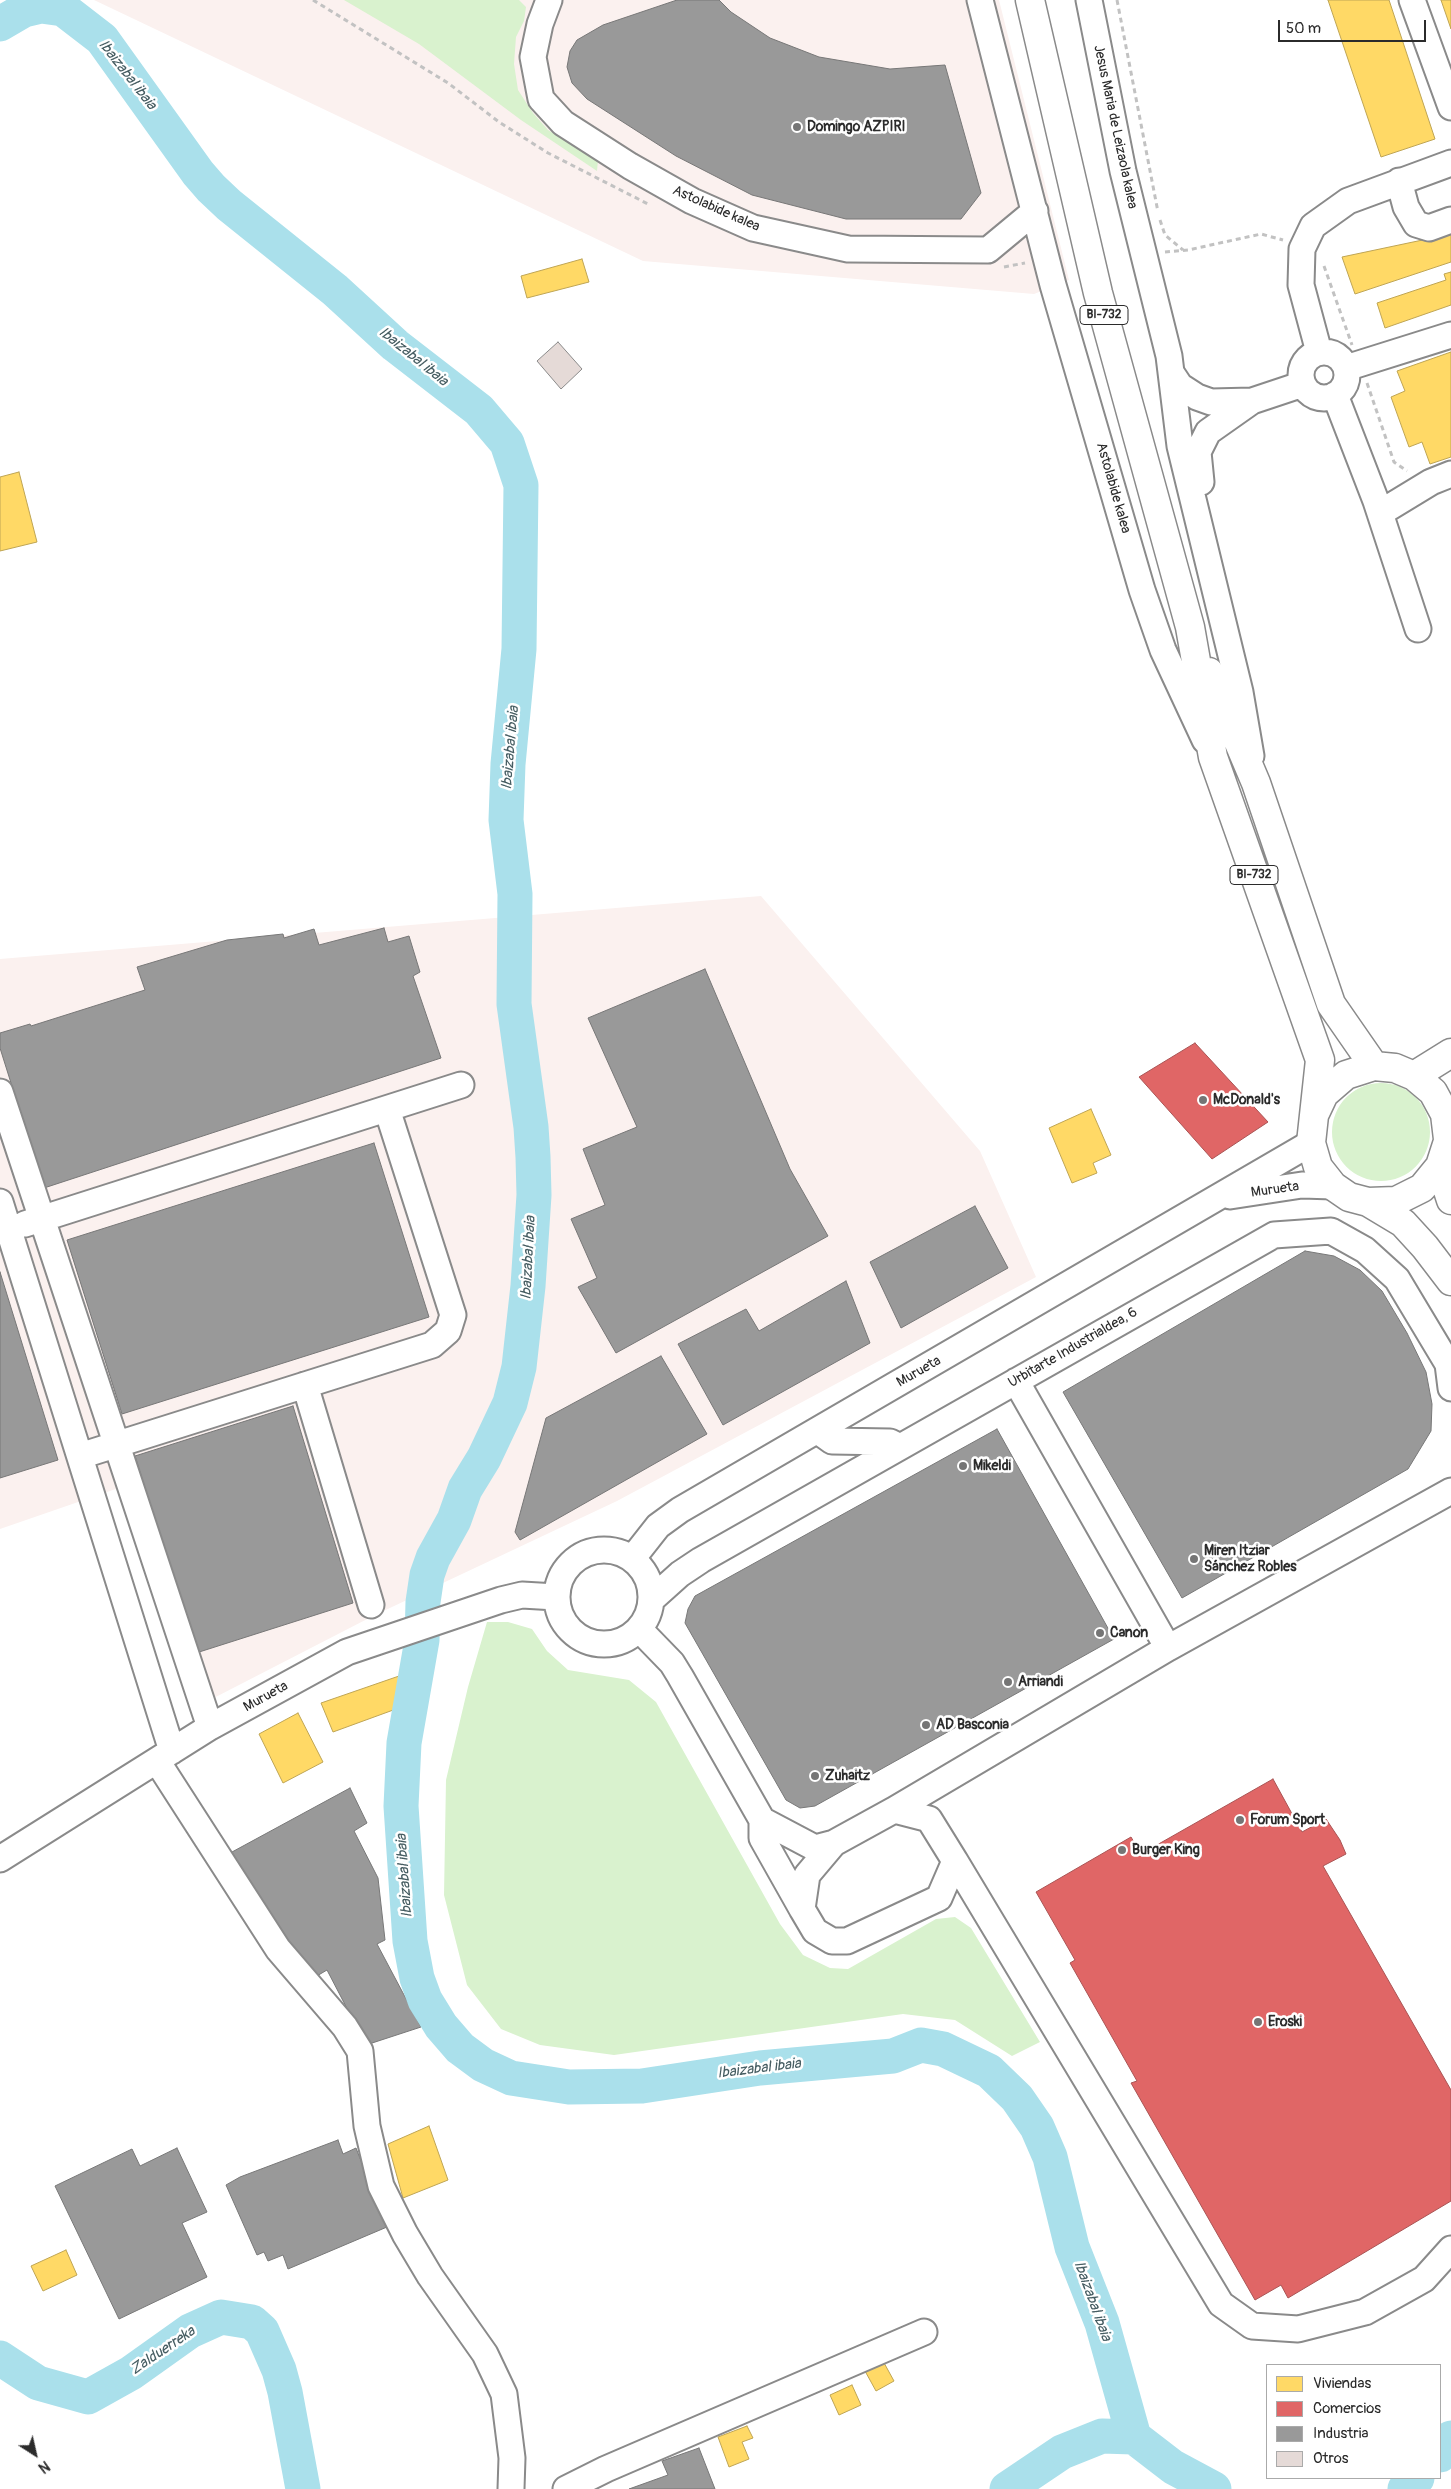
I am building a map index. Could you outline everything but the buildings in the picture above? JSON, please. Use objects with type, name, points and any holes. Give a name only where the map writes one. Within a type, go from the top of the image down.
[{"type":"main road","name":"BI-732","points":[[1030,0],[1095,284],[1190,627],[1213,757],[1320,1060],[1311,1132],[1318,1167],[1333,1186],[1350,1197],[1368,1202],[1404,1223],[1451,1281]]},
{"type":"main road","name":"BI-732","points":[[1190,627],[1256,783],[1331,1004],[1374,1066]]},
{"type":"main road","points":[[1414,1076],[1451,1053]]},
{"type":"main road","name":"BI-732","points":[[1311,1132],[1324,1094],[1346,1075],[1374,1066],[1395,1068],[1414,1076],[1433,1092],[1445,1114],[1449,1136],[1440,1166],[1422,1188],[1396,1201],[1368,1202]]},
{"type":"main road","points":[[1440,1166],[1451,1200]]},
{"type":"street","name":"Astolabide kalea","points":[[549,0],[540,24],[533,57],[541,99],[563,124],[692,202],[753,228],[848,249],[988,250],[1034,211]]},
{"type":"street","name":"Astolabide kalea","points":[[980,0],[1053,285],[1142,590],[1162,650],[1213,757]]},
{"type":"street","name":"Jesus Maria de Leizaola kalea","points":[[1089,0],[1123,171],[1172,374],[1180,446],[1240,692],[1256,783]]},
{"type":"street","points":[[1412,0],[1451,107]]},
{"type":"street","points":[[1319,352],[1301,285],[1302,249],[1313,226],[1348,201],[1451,163]]},
{"type":"street","points":[[1399,182],[1406,207],[1416,224],[1429,228],[1451,220]]},
{"type":"street","points":[[1353,366],[1330,352],[1319,352],[1310,357],[1304,364],[1301,374],[1303,384],[1308,391],[1316,396],[1326,398],[1335,395],[1345,384],[1353,366],[1451,335]]},
{"type":"street","points":[[1172,374],[1180,386],[1197,397],[1211,402],[1252,401]]},
{"type":"street","points":[[1209,568],[1213,551],[1199,474],[1198,452],[1208,432],[1252,401],[1303,384]]},
{"type":"street","points":[[1335,395],[1380,513],[1418,629]]},
{"type":"street","points":[[1380,513],[1434,482],[1451,496]]},
{"type":"street","points":[[9,1230],[461,1086]]},
{"type":"street","points":[[0,1092],[210,1727]]},
{"type":"street","points":[[80,1456],[432,1345],[448,1331],[453,1315],[387,1109]]},
{"type":"street","name":"Murueta","points":[[632,1559],[658,1526],[680,1510],[1218,1198],[1311,1132]]},
{"type":"street","name":"Murueta","points":[[1218,1198],[1302,1186],[1333,1186]]},
{"type":"street","points":[[0,1202],[80,1456],[164,1756],[278,1948],[345,2027],[360,2051],[367,2126],[381,2186],[405,2234],[430,2276],[486,2354],[504,2394],[512,2458],[511,2489]]},
{"type":"street","name":"Urbitarte Industrialdea, 6","points":[[652,1600],[680,1574],[701,1560],[1274,1235],[1331,1231],[1365,1250],[1397,1279],[1448,1364],[1451,1388]]},
{"type":"street","points":[[1016,1381],[1168,1648]]},
{"type":"street","points":[[305,1385],[371,1605]]},
{"type":"street","points":[[818,1431],[832,1441],[890,1442],[900,1447]]},
{"type":"street","points":[[762,1820],[815,1848],[834,1843],[894,1810],[1168,1648],[1451,1491]]},
{"type":"street","points":[[604,1550],[618,1552],[632,1559],[646,1577],[652,1600],[648,1616],[639,1629],[628,1638],[614,1644],[600,1645],[586,1642],[564,1624],[558,1611],[556,1597],[558,1582],[565,1569],[576,1558],[589,1552],[604,1550]]},
{"type":"street","name":"Murueta","points":[[0,1859],[210,1727],[347,1652],[474,1608],[522,1595],[556,1597]]},
{"type":"street","points":[[639,1629],[672,1663],[762,1820],[762,1838],[815,1931],[832,1941],[847,1941],[939,1898],[961,1871]]},
{"type":"street","points":[[894,1810],[929,1819],[1222,2304],[1252,2326],[1298,2329],[1365,2312],[1424,2279],[1451,2249]]},
{"type":"street","points":[[802,1909],[807,1875],[834,1843]]},
{"type":"street","points":[[939,1898],[981,1905]]},
{"type":"street","points":[[566,2489],[616,2465],[924,2332]]},
{"type":"path","points":[[1117,0],[1159,218],[1165,235],[1183,250]]},
{"type":"path","points":[[1353,366],[1394,462],[1412,474],[1434,482]]},
{"type":"shaded area","points":[[94,0],[999,0],[1069,280],[1034,294],[643,261]]},
{"type":"shaded area","points":[[761,896],[980,1151],[1036,1277],[617,1501],[375,1615],[206,1702],[136,1482],[0,1529],[0,959]]},
{"type":"green space","points":[[344,0],[519,0],[526,7],[524,21],[516,37],[514,64],[518,90],[533,113],[548,130],[598,160],[597,171],[521,120],[419,44]]},
{"type":"green space","points":[[1381,1083],[1400,1087],[1416,1097],[1426,1113],[1430,1132],[1426,1151],[1416,1167],[1400,1177],[1381,1181],[1362,1177],[1346,1167],[1336,1151],[1332,1132],[1336,1113],[1346,1097],[1362,1087]]},
{"type":"green space","points":[[487,1622],[508,1622],[532,1629],[547,1651],[568,1670],[629,1680],[656,1702],[780,1924],[803,1955],[830,1968],[848,1969],[936,1919],[955,1917],[971,1928],[1040,2042],[1012,2056],[955,2020],[903,2014],[614,2055],[540,2045],[501,2029],[467,1985],[444,1895],[446,1780],[468,1687]]},
{"type":"waterway","name":"Ibaizabal ibaia","points":[[0,24],[24,10],[41,6],[63,9],[102,39],[198,173],[211,188],[229,205],[335,290],[395,345],[479,410],[507,443],[521,485],[519,649],[508,764],[506,820],[515,894],[514,1004],[531,1127],[534,1195],[528,1286],[519,1367],[510,1403],[484,1458],[465,1489],[454,1520],[433,1558],[427,1575],[423,1602],[422,1640],[404,1743],[401,1806],[410,1941],[417,1978],[425,2000],[441,2026],[460,2048],[483,2065],[511,2078],[569,2087],[642,2086],[760,2068],[893,2056],[921,2045],[943,2049],[989,2071],[1017,2098],[1037,2127],[1050,2157],[1072,2247],[1102,2323],[1134,2437],[1173,2467],[1214,2489]]},
{"type":"waterway","name":"Zalduerreka","points":[[0,2358],[38,2383],[88,2397],[131,2373],[190,2331],[221,2317],[252,2322],[262,2331],[279,2370],[285,2392],[303,2489]]},
{"type":"waterway","name":"Zalduerreka","points":[[1007,2489],[1062,2452],[1102,2436],[1134,2437]]},
{"type":"waterway","name":"Ibaizabal ibaia","points":[[1441,2453],[1451,2438]]},
{"type":"waterway","name":"Ibaizabal ibaia","points":[[1405,2489],[1416,2479]]},
{"type":"place","name":"Domingo AZPIRI","points":[[797,127]]},
{"type":"place","name":"McDonald's","points":[[1203,1100]]},
{"type":"place","name":"Mikeldi","points":[[963,1466]]},
{"type":"place","name":"Miren Itziar Sánchez Robles","points":[[1194,1559]]},
{"type":"place","name":"Canon","points":[[1100,1633]]},
{"type":"place","name":"Arriandi","points":[[1008,1682]]},
{"type":"place","name":"AD Basconia","points":[[926,1725]]},
{"type":"place","name":"Zuhaitz","points":[[815,1776]]},
{"type":"place","name":"Forum Sport","points":[[1240,1820]]},
{"type":"place","name":"Burger King","points":[[1122,1850]]},
{"type":"place","name":"Eroski","points":[[1258,2022]]}]
